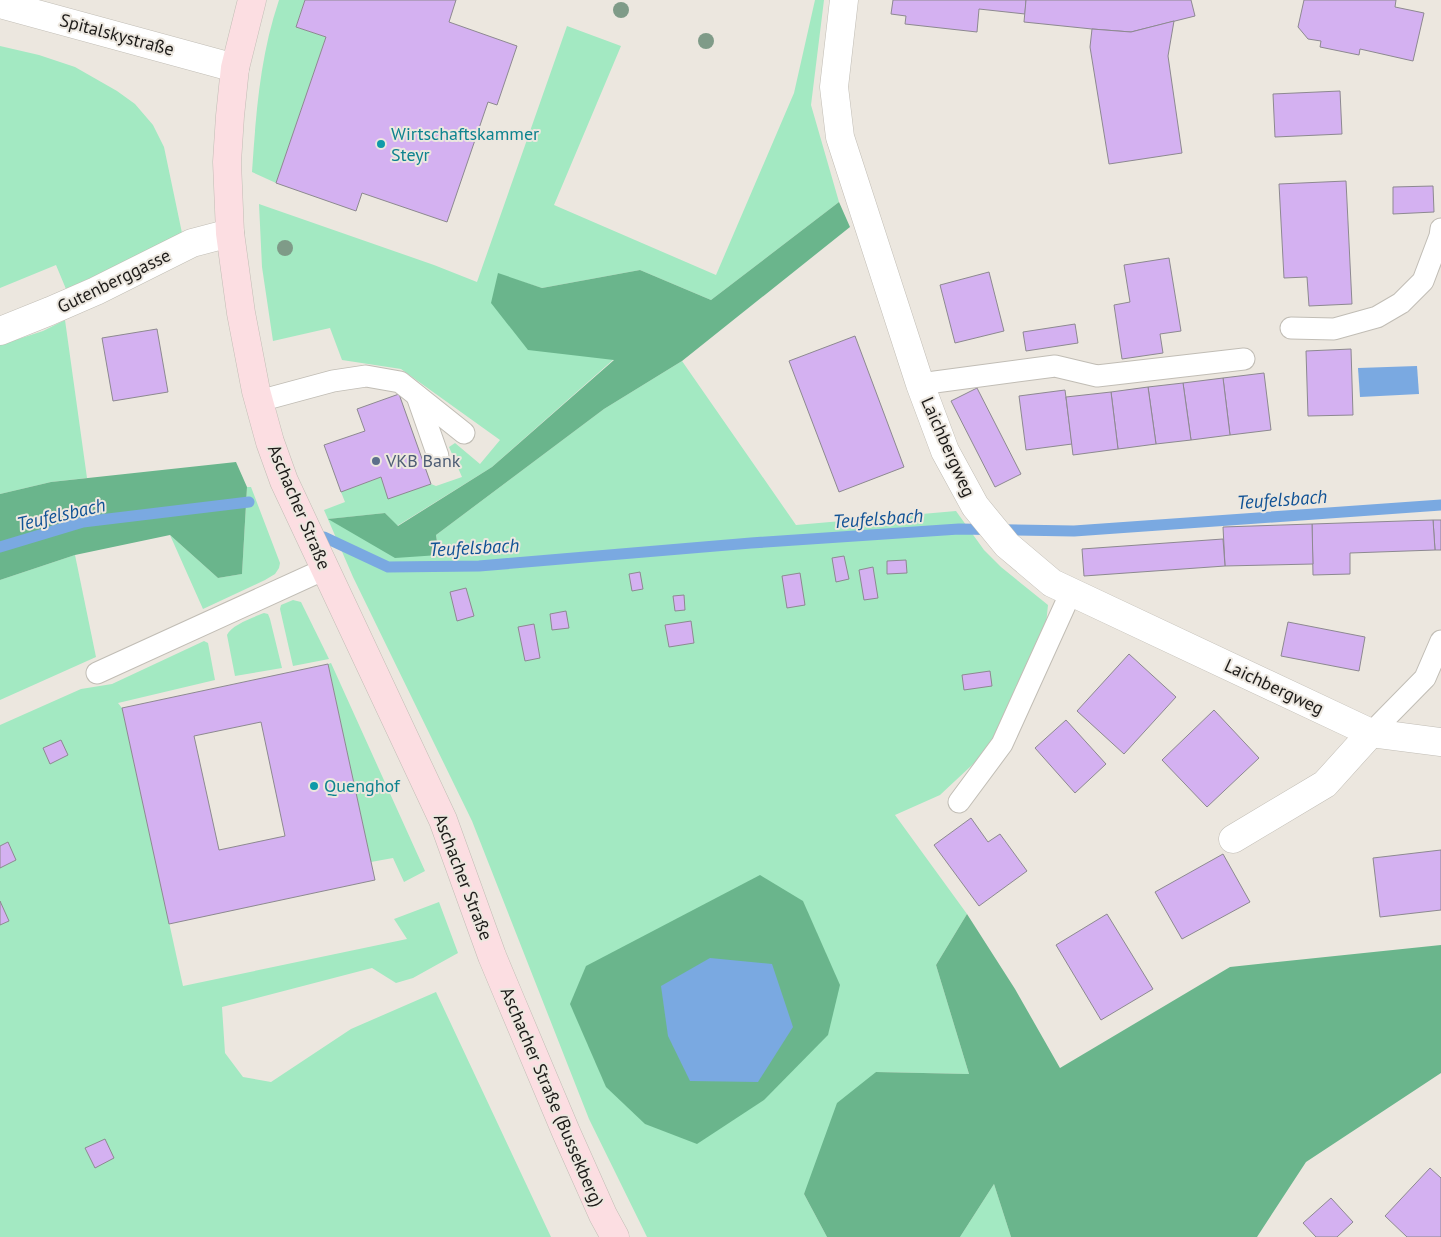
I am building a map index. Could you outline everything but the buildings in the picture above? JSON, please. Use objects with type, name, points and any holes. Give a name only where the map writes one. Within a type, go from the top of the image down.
[{"type":"street","name":"Aschacher Straße","points":[[252,0],[235,68],[228,162],[230,233],[241,313],[259,401],[270,442],[284,481],[443,820],[492,956]]},
{"type":"street","name":"Laichbergweg","points":[[844,0],[834,87],[840,137],[920,384],[945,450],[975,506],[1007,545],[1052,583],[1371,733],[1441,742]]},
{"type":"street","name":"Spitalskystraße","points":[[0,4],[235,68]]},
{"type":"street","name":"Gutenberggasse","points":[[0,331],[50,312],[96,291],[192,243],[230,233]]},
{"type":"street","points":[[1234,839],[1325,784],[1371,733]]},
{"type":"street","name":"Aschacher Straße (Bussekberg)","points":[[492,956],[566,1132],[603,1215],[615,1237]]},
{"type":"lane","points":[[1291,328],[1334,329],[1376,317],[1402,303],[1423,281],[1441,229]]},
{"type":"lane","points":[[920,384],[1055,366],[1097,376],[1244,360]]},
{"type":"lane","points":[[259,401],[333,381],[366,376],[400,382],[464,434]]},
{"type":"lane","points":[[418,396],[438,456]]},
{"type":"lane","points":[[97,673],[325,569]]},
{"type":"lane","points":[[958,802],[1002,744],[1071,592]]},
{"type":"lane","points":[[1371,733],[1425,678],[1441,641]]},
{"type":"green space","points":[[279,0],[305,0],[296,27],[326,37],[276,183],[252,172],[257,106],[263,63]]},
{"type":"green space","points":[[815,0],[824,0],[811,105],[839,202],[711,300],[640,270],[542,288],[498,274],[614,359],[492,467],[397,526],[385,513],[329,519],[439,555],[436,535],[604,409],[682,361],[796,525],[956,511],[984,550],[1001,567],[1048,605],[1046,624],[986,752],[940,795],[895,815],[967,914],[936,965],[969,1074],[876,1072],[804,1194],[827,1237],[647,1237],[589,1119],[472,821],[353,577],[324,510],[345,502],[341,492],[381,477],[388,498],[431,484],[436,486],[462,477],[449,447],[455,443],[480,464],[500,440],[401,369],[342,360],[330,328],[273,341],[262,267],[259,204],[434,265],[477,282],[567,26],[621,46],[554,205],[716,275],[794,93]]},
{"type":"green space","points":[[0,46],[39,55],[75,67],[117,91],[135,104],[153,125],[164,147],[182,233],[66,289],[56,265],[0,288]]},
{"type":"green space","points":[[839,202],[850,227],[682,361],[604,409],[436,535],[439,555],[395,558],[328,519],[385,513],[398,526],[492,467],[614,360],[528,350],[491,303],[498,273],[542,288],[640,270],[711,300]]},
{"type":"green space","points":[[65,320],[87,478],[51,482],[0,494],[0,345],[43,331]]},
{"type":"green space","points":[[236,462],[247,487],[242,574],[218,578],[170,535],[75,555],[0,580],[0,494],[51,482]]},
{"type":"green space","points":[[247,487],[251,487],[280,563],[279,568],[275,574],[265,580],[203,609],[170,535],[218,578],[242,574]]},
{"type":"green space","points":[[75,555],[96,657],[0,700],[0,580]]},
{"type":"green space","points":[[293,600],[301,602],[329,659],[293,666],[280,609],[281,605]]},
{"type":"green space","points":[[264,613],[268,614],[270,619],[282,668],[235,676],[227,635],[229,631],[238,625]]},
{"type":"green space","points":[[204,641],[208,643],[215,680],[118,703],[122,708],[183,986],[407,939],[394,919],[439,902],[458,953],[413,978],[396,983],[372,968],[222,1007],[225,1053],[243,1077],[271,1082],[351,1029],[436,992],[551,1237],[0,1237],[0,725],[81,689],[112,684]]},
{"type":"green space","points":[[331,663],[425,871],[404,882],[393,858],[371,862],[328,664]]},
{"type":"green space","points":[[760,875],[803,901],[840,985],[828,1035],[764,1100],[697,1144],[645,1124],[606,1087],[570,1004],[586,966]]},
{"type":"green space","points":[[967,914],[1015,989],[1060,1068],[1230,967],[1441,945],[1441,1073],[1306,1162],[1257,1237],[1011,1237],[994,1184],[960,1237],[827,1237],[804,1194],[837,1103],[876,1072],[969,1074],[936,965]]},
{"type":"green space","points":[[994,1184],[1011,1237],[960,1237]]},
{"type":"water","points":[[1417,366],[1419,394],[1360,397],[1358,368]]},
{"type":"water","points":[[710,958],[772,964],[793,1027],[758,1082],[690,1081],[668,1036],[661,986]]},
{"type":"waterway","name":"Teufelsbach","points":[[0,547],[83,522],[249,502]]},
{"type":"waterway","name":"Teufelsbach","points":[[324,537],[388,567],[479,566],[751,543],[959,529],[1074,531],[1441,505]]},
{"type":"place","name":"Wirtschaftskammer Steyr","points":[[381,144]]},
{"type":"place","name":"VKB Bank","points":[[376,461]]},
{"type":"place","name":"Quenghof","points":[[314,786]]}]
